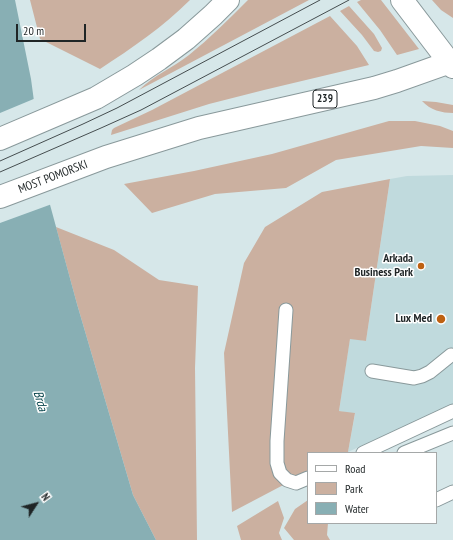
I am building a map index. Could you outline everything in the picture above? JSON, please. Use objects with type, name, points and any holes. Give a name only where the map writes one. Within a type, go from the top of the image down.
[{"type":"main road","points":[[0,139],[96,98],[135,75],[186,39],[228,0]]},
{"type":"main road","points":[[402,0],[452,64]]},
{"type":"main road","name":"MOST POMORSKI","points":[[0,197],[106,157],[198,128],[374,88],[452,64]]},
{"type":"lane","points":[[286,310],[276,463],[280,473],[287,480],[296,483],[307,478]]},
{"type":"lane","points":[[372,372],[414,378],[430,372],[451,355]]},
{"type":"lane","points":[[365,452],[453,411]]},
{"type":"lane","points":[[406,452],[453,433]]},
{"type":"lane","points":[[437,500],[453,492]]},
{"type":"shaded area","name":"Arkada Business Park","points":[[453,175],[453,404],[348,452],[355,414],[339,411],[350,338],[366,341],[390,179],[407,176]]},
{"type":"green space","points":[[30,0],[190,0],[158,28],[100,69],[40,39]]},
{"type":"green space","points":[[248,0],[309,0],[139,90],[151,80],[189,55]]},
{"type":"green space","points":[[361,0],[381,0],[419,49],[397,55],[380,30],[357,2]]},
{"type":"green space","points":[[432,0],[453,0],[453,18],[441,10]]},
{"type":"green space","points":[[349,6],[374,34],[382,48],[381,51],[374,51],[362,35],[340,11]]},
{"type":"green space","points":[[330,16],[357,46],[369,65],[209,104],[111,135],[114,128],[152,110]]},
{"type":"green space","points":[[422,101],[453,105],[453,113],[436,110],[429,107]]},
{"type":"green space","points":[[389,121],[415,121],[440,126],[453,131],[453,148],[421,146],[336,160],[286,188],[215,194],[152,213],[124,184],[272,154]]},
{"type":"green space","points":[[390,179],[366,341],[350,339],[339,411],[355,413],[348,452],[307,452],[307,473],[232,512],[224,353],[244,263],[265,227],[322,192]]},
{"type":"green space","points":[[56,227],[114,250],[159,280],[198,286],[195,368],[197,540],[156,540],[133,495]]},
{"type":"green space","points":[[278,501],[284,518],[279,533],[282,540],[241,540],[237,526]]},
{"type":"green space","points":[[307,501],[307,524],[328,524],[327,535],[330,540],[294,540],[284,528],[295,509]]},
{"type":"water","name":"Brda","points":[[0,0],[15,0],[31,79],[46,190],[77,304],[133,495],[156,540],[0,540]]},
{"type":"pier","points":[[36,98],[47,189],[52,204],[0,223],[0,113]]},
{"type":"tram line","points":[[0,161],[117,108],[320,0]]},
{"type":"tram line","points":[[0,172],[141,110],[349,0]]},
{"type":"place","name":"Arkada Business Park","points":[[421,266]]},
{"type":"place","name":"Lux Med","points":[[441,319]]}]
